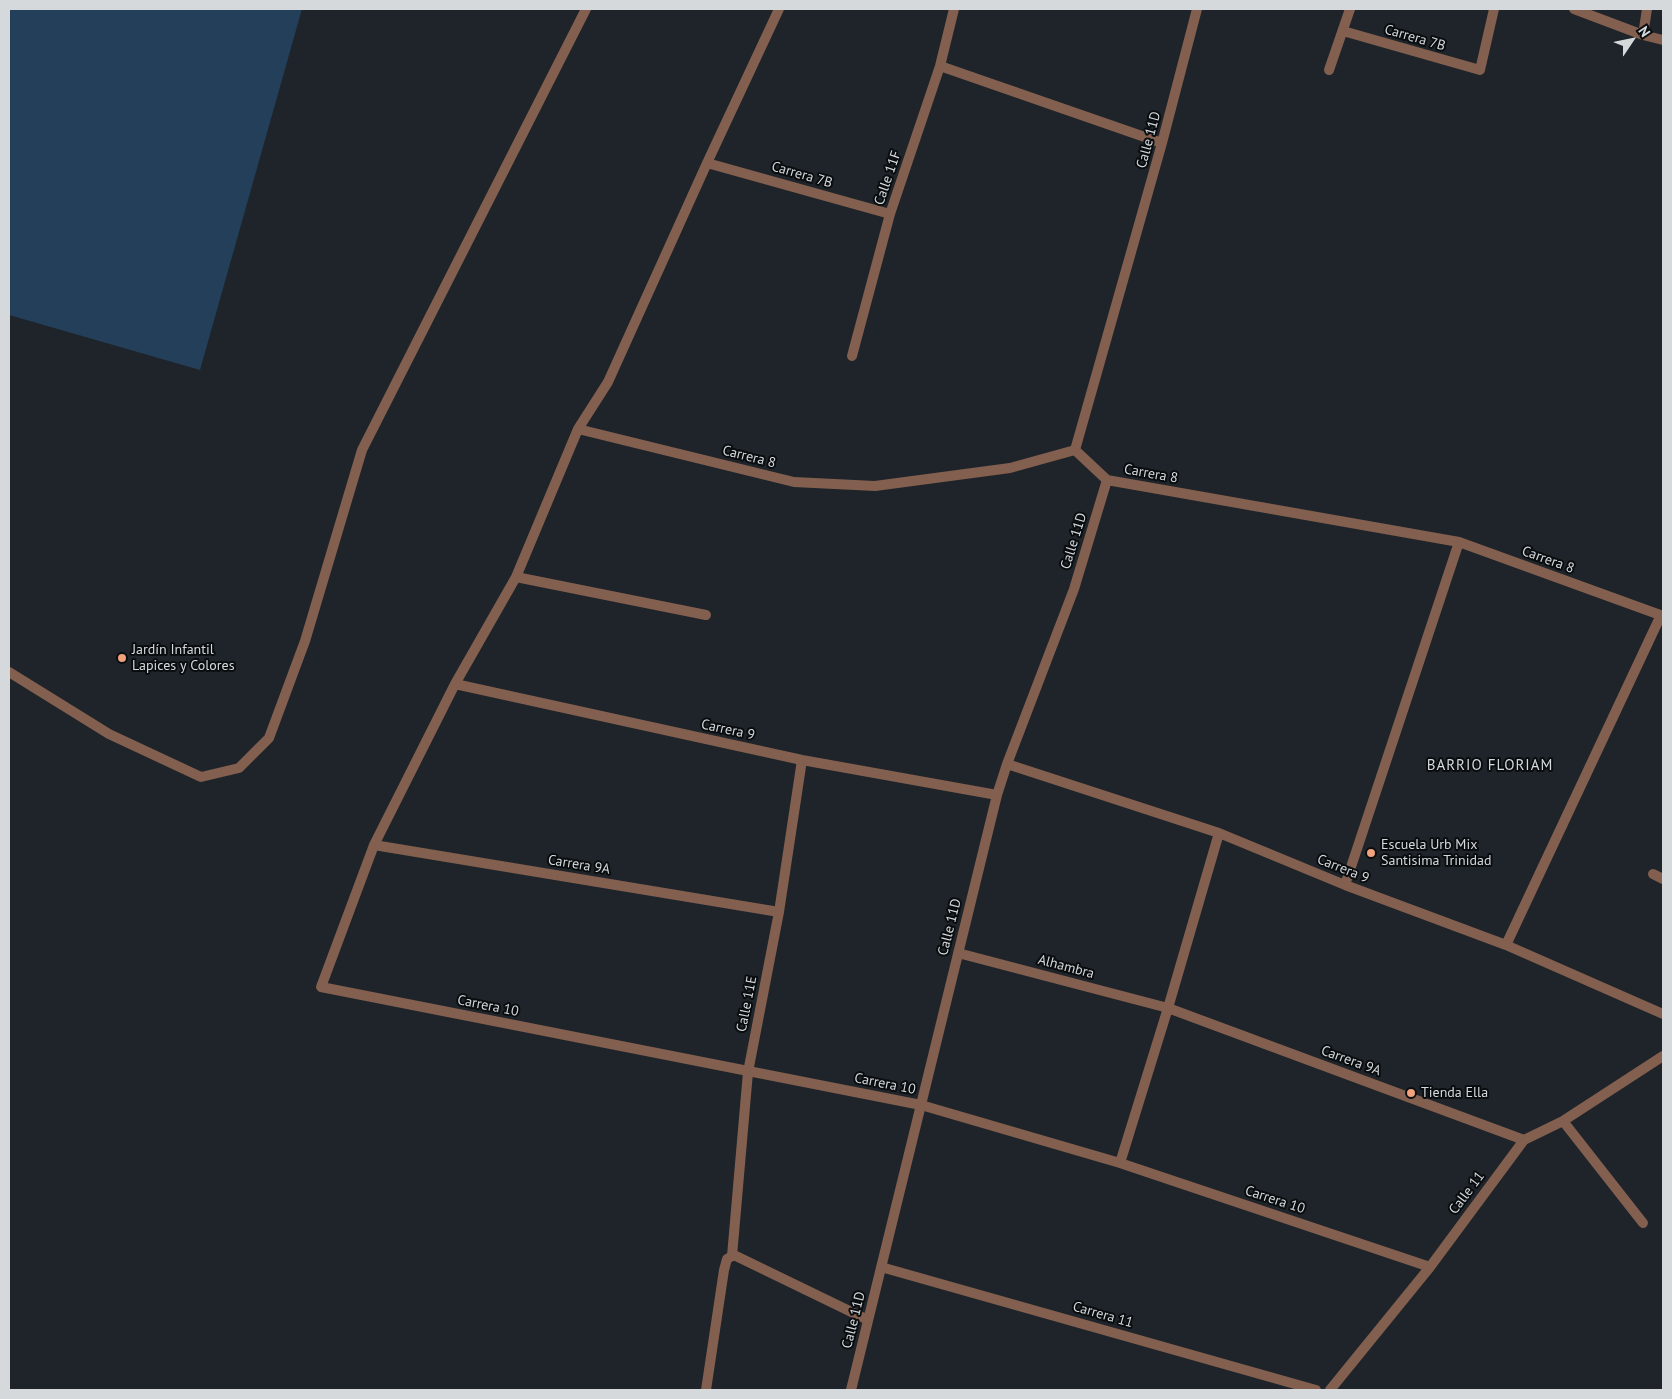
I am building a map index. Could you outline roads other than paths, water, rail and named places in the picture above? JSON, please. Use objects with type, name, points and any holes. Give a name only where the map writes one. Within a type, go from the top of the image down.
[{"type":"street","points":[[9,672],[109,734],[201,777],[239,768],[269,738],[305,641],[362,450],[586,9]]},
{"type":"street","points":[[374,845],[455,684],[516,577],[578,429],[608,382],[707,162],[779,9]]},
{"type":"street","name":"Calle 11F","points":[[852,356],[890,214],[940,66],[954,9]]},
{"type":"street","name":"Calle 11D","points":[[1075,450],[1162,143],[1197,9]]},
{"type":"street","points":[[1330,70],[1350,9]]},
{"type":"street","name":"Carrera 7B","points":[[1343,31],[1480,70],[1494,9]]},
{"type":"street","points":[[1574,9],[1643,35],[1663,40]]},
{"type":"street","points":[[1643,35],[1647,9]]},
{"type":"street","points":[[940,66],[1162,143]]},
{"type":"street","name":"Carrera 7B","points":[[707,162],[890,214]]},
{"type":"street","name":"Carrera 8","points":[[578,429],[794,482],[875,486],[1010,468],[1075,450],[1107,480],[1459,542],[1662,615]]},
{"type":"street","name":"Calle 11D","points":[[851,1390],[997,795],[1074,589],[1107,480]]},
{"type":"street","points":[[1345,885],[1459,542]]},
{"type":"street","points":[[516,577],[706,615]]},
{"type":"street","points":[[1506,945],[1662,615]]},
{"type":"street","name":"Carrera 9","points":[[455,684],[802,760],[997,795]]},
{"type":"street","name":"Calle 11E","points":[[706,1390],[724,1270],[727,1259],[734,1256],[748,1072],[779,912],[802,760]]},
{"type":"street","name":"Carrera 9","points":[[1007,764],[1219,833],[1345,885],[1506,945],[1663,1014]]},
{"type":"street","points":[[1120,1163],[1219,833]]},
{"type":"street","name":"Carrera 9A","points":[[374,845],[779,912]]},
{"type":"street","name":"Carrera 10","points":[[374,845],[320,987],[921,1105],[1120,1163],[1430,1266]]},
{"type":"street","points":[[1653,874],[1663,879]]},
{"type":"street","name":"Alhambra","points":[[958,953],[1168,1008]]},
{"type":"street","name":"Carrera 9A","points":[[1168,1008],[1524,1140]]},
{"type":"street","name":"Calle 11","points":[[1330,1390],[1430,1266],[1524,1140],[1563,1121],[1663,1056]]},
{"type":"street","points":[[1563,1121],[1643,1223]]},
{"type":"street","points":[[734,1256],[868,1320]]},
{"type":"street","name":"Carrera 11","points":[[881,1267],[1316,1390]]},
{"type":"place","name":"Jardín Infantil Lapices y Colores","points":[[122,658]]},
{"type":"place","name":"Escuela Urb Mix Santisima Trinidad","points":[[1371,853]]},
{"type":"place","name":"Tienda Ella","points":[[1411,1093]]},
{"type":"district","name":"BARRIO FLORIAM","points":[[1490,766]]}]
